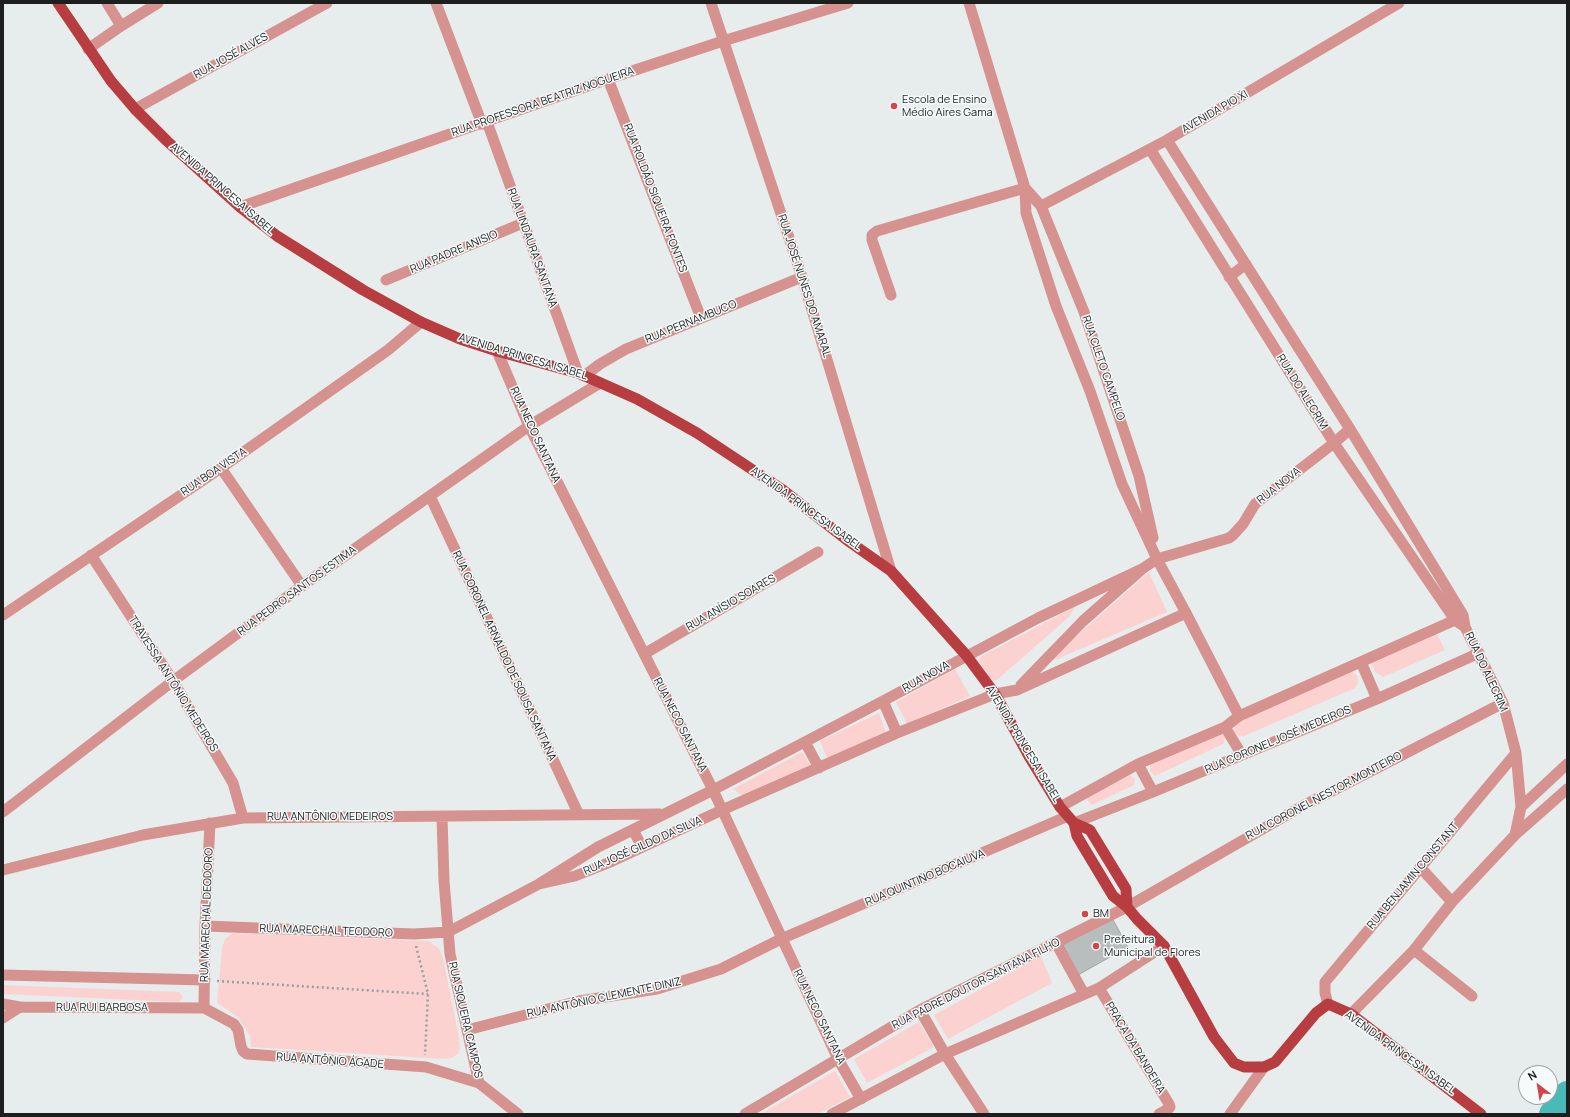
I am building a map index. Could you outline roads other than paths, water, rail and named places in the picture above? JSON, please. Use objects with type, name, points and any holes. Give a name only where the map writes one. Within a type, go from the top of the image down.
[{"type":"main road","name":"AVENIDA PRINCESA ISABEL","points":[[58,3],[111,81],[135,109],[167,142],[240,207],[276,236],[362,290],[420,322],[497,352],[581,375],[637,399],[697,433],[783,490],[847,540],[891,571],[966,655],[995,694],[1030,758],[1060,807],[1071,820],[1077,836],[1113,896],[1127,907],[1164,946],[1214,1037],[1234,1063],[1244,1067],[1264,1067]]},
{"type":"main road","name":"AVENIDA PRINCESA ISABEL","points":[[1071,820],[1090,830],[1126,889],[1127,907]]},
{"type":"main road","name":"AVENIDA PRINCESA ISABEL","points":[[1328,1004],[1351,1014],[1481,1114]]},
{"type":"main road","points":[[1264,1067],[1275,1062],[1316,1013],[1328,1004]]},
{"type":"street","points":[[107,3],[121,26]]},
{"type":"street","points":[[88,49],[158,3]]},
{"type":"street","name":"RUA JOSÉ ALVES","points":[[135,109],[327,3]]},
{"type":"street","name":"RUA LINDAURA SANTANA","points":[[437,3],[485,123],[581,375]]},
{"type":"street","name":"RUA JOSÉ NUNES DO AMARAL","points":[[711,3],[722,41],[802,277],[891,571]]},
{"type":"street","name":"RUA PROFESSORA BEATRIZ NOGUEIRA","points":[[240,207],[608,79],[722,41],[848,3]]},
{"type":"street","name":"RUA CLETO CAMPELO","points":[[969,3],[1025,188],[1026,213],[1056,306],[1090,391],[1122,484],[1157,559],[1239,716]]},
{"type":"street","name":"AVENIDA PIO XI","points":[[1041,206],[1167,140],[1383,7],[1399,3]]},
{"type":"street","name":"RUA ROLDÃO SIQUEIRA FONTES","points":[[608,79],[701,318]]},
{"type":"street","name":"RUA DO ALECRIM","points":[[1167,140],[1350,429],[1463,615],[1465,627],[1503,703],[1516,752],[1521,806],[1515,835]]},
{"type":"street","name":"RUA DO ALECRIM","points":[[1150,149],[1334,443],[1455,620],[1465,627]]},
{"type":"street","points":[[891,295],[872,240],[872,235],[877,231],[1025,188]]},
{"type":"street","name":"RUA CLETO CAMPELO","points":[[1025,188],[1041,206],[1084,312],[1139,476],[1157,559]]},
{"type":"street","name":"RUA PADRE ANISIO","points":[[386,280],[523,223]]},
{"type":"street","points":[[1229,277],[1246,264]]},
{"type":"street","name":"RUA PERNAMBUCO","points":[[581,375],[626,349],[802,277]]},
{"type":"street","name":"RUA BOA VISTA","points":[[3,615],[221,468],[388,350],[420,322]]},
{"type":"street","name":"RUA NECO SANTANA","points":[[497,352],[529,426],[713,790],[838,1059],[861,1099]]},
{"type":"street","name":"RUA PEDRO SANTOS ESTIMA","points":[[3,812],[173,681],[302,586],[529,426],[600,383]]},
{"type":"street","name":"RUA NOVA","points":[[1017,690],[1083,621],[1142,569],[1157,559],[1229,538],[1243,524],[1255,504],[1350,429]]},
{"type":"street","points":[[221,468],[302,586]]},
{"type":"street","name":"RUA CORONEL ARNALDO DE SOUSA SANTANA","points":[[430,496],[579,815]]},
{"type":"street","name":"RUA ANÍSIO SOARES","points":[[644,654],[818,552]]},
{"type":"street","name":"TRAVESSA ANTÔNIO MEDEIROS","points":[[91,555],[173,681],[233,783],[243,818]]},
{"type":"street","name":"RUA NOVA","points":[[713,790],[883,701],[966,655],[1038,618],[1142,569]]},
{"type":"street","points":[[722,810],[897,733],[995,694],[1017,690],[1186,613]]},
{"type":"street","points":[[1060,807],[1138,764],[1225,727],[1239,716],[1455,620]]},
{"type":"street","name":"RUA CORONEL JOSÉ MEDEIROS","points":[[1071,820],[1152,792],[1377,699],[1479,653]]},
{"type":"street","points":[[1361,662],[1377,699]]},
{"type":"street","points":[[883,701],[897,733]]},
{"type":"street","name":"RUA CORONEL NESTOR MONTEIRO","points":[[1127,907],[1298,808],[1503,703]]},
{"type":"street","points":[[1225,727],[1242,755]]},
{"type":"street","points":[[805,742],[819,768]]},
{"type":"street","name":"RUA BENJAMIN CONSTANT","points":[[1328,1004],[1325,993],[1325,982],[1516,752]]},
{"type":"street","points":[[1138,764],[1152,792]]},
{"type":"street","points":[[1521,806],[1567,764]]},
{"type":"street","name":"RUA JOSÉ GILDO DA SILVA","points":[[448,932],[540,884],[598,847],[713,790]]},
{"type":"street","points":[[1351,1014],[1414,950],[1452,902],[1515,835],[1567,790]]},
{"type":"street","name":"RUA JOSÉ GILDO DA SILVA","points":[[540,884],[575,876],[608,863],[722,810]]},
{"type":"street","name":"RUA ANTÔNIO MEDEIROS","points":[[3,870],[143,834],[243,818],[663,814]]},
{"type":"street","name":"RUA SIQUEIRA CAMPOS","points":[[442,817],[450,954],[479,1083],[518,1114]]},
{"type":"street","name":"RUA QUINTINO BOCAIUVA","points":[[781,939],[1071,820]]},
{"type":"street","name":"RUA MARECHAL DEODORO","points":[[204,1008],[205,926],[210,823]]},
{"type":"street","points":[[633,830],[642,847]]},
{"type":"street","points":[[598,847],[608,863]]},
{"type":"street","points":[[1420,867],[1452,902]]},
{"type":"street","name":"RUA PADRE DOUTOR SANTANA FILHO","points":[[746,1114],[920,1010],[1127,907]]},
{"type":"street","name":"RUA MARECHAL TEODORO","points":[[205,926],[414,934],[448,932]]},
{"type":"street","name":"RUA ANTÔNIO CLEMENTE DINIZ","points":[[467,1030],[579,1001],[657,988],[721,969],[781,939]]},
{"type":"street","points":[[1056,943],[1084,994]]},
{"type":"street","points":[[832,1114],[945,1054],[1099,988],[1164,946]]},
{"type":"street","points":[[1414,950],[1472,996]]},
{"type":"street","points":[[3,975],[205,980]]},
{"type":"street","name":"PRAÇA DA BANDEIRA","points":[[1099,988],[1169,1104],[1170,1107],[1163,1111]]},
{"type":"street","points":[[3,1004],[20,1007]]},
{"type":"street","points":[[3,1018],[20,1007]]},
{"type":"street","name":"RUA RUI BARBOSA","points":[[20,1007],[204,1008]]},
{"type":"street","name":"RUA ANTÔNIO ÁGADE","points":[[204,1008],[234,1024],[238,1030],[243,1051],[247,1054],[426,1067],[479,1083]]},
{"type":"street","points":[[920,1010],[945,1054],[984,1114]]},
{"type":"street","points":[[1230,1114],[1264,1067]]},
{"type":"waterway","points":[[1552,1114],[1567,1094]]},
{"type":"place","name":"Escola de Ensino Médio Aires Gama","points":[[894,106]]},
{"type":"place","name":"BM","points":[[1085,914]]},
{"type":"place","name":"Prefeitura Municipal de Flores","points":[[1096,946]]}]
